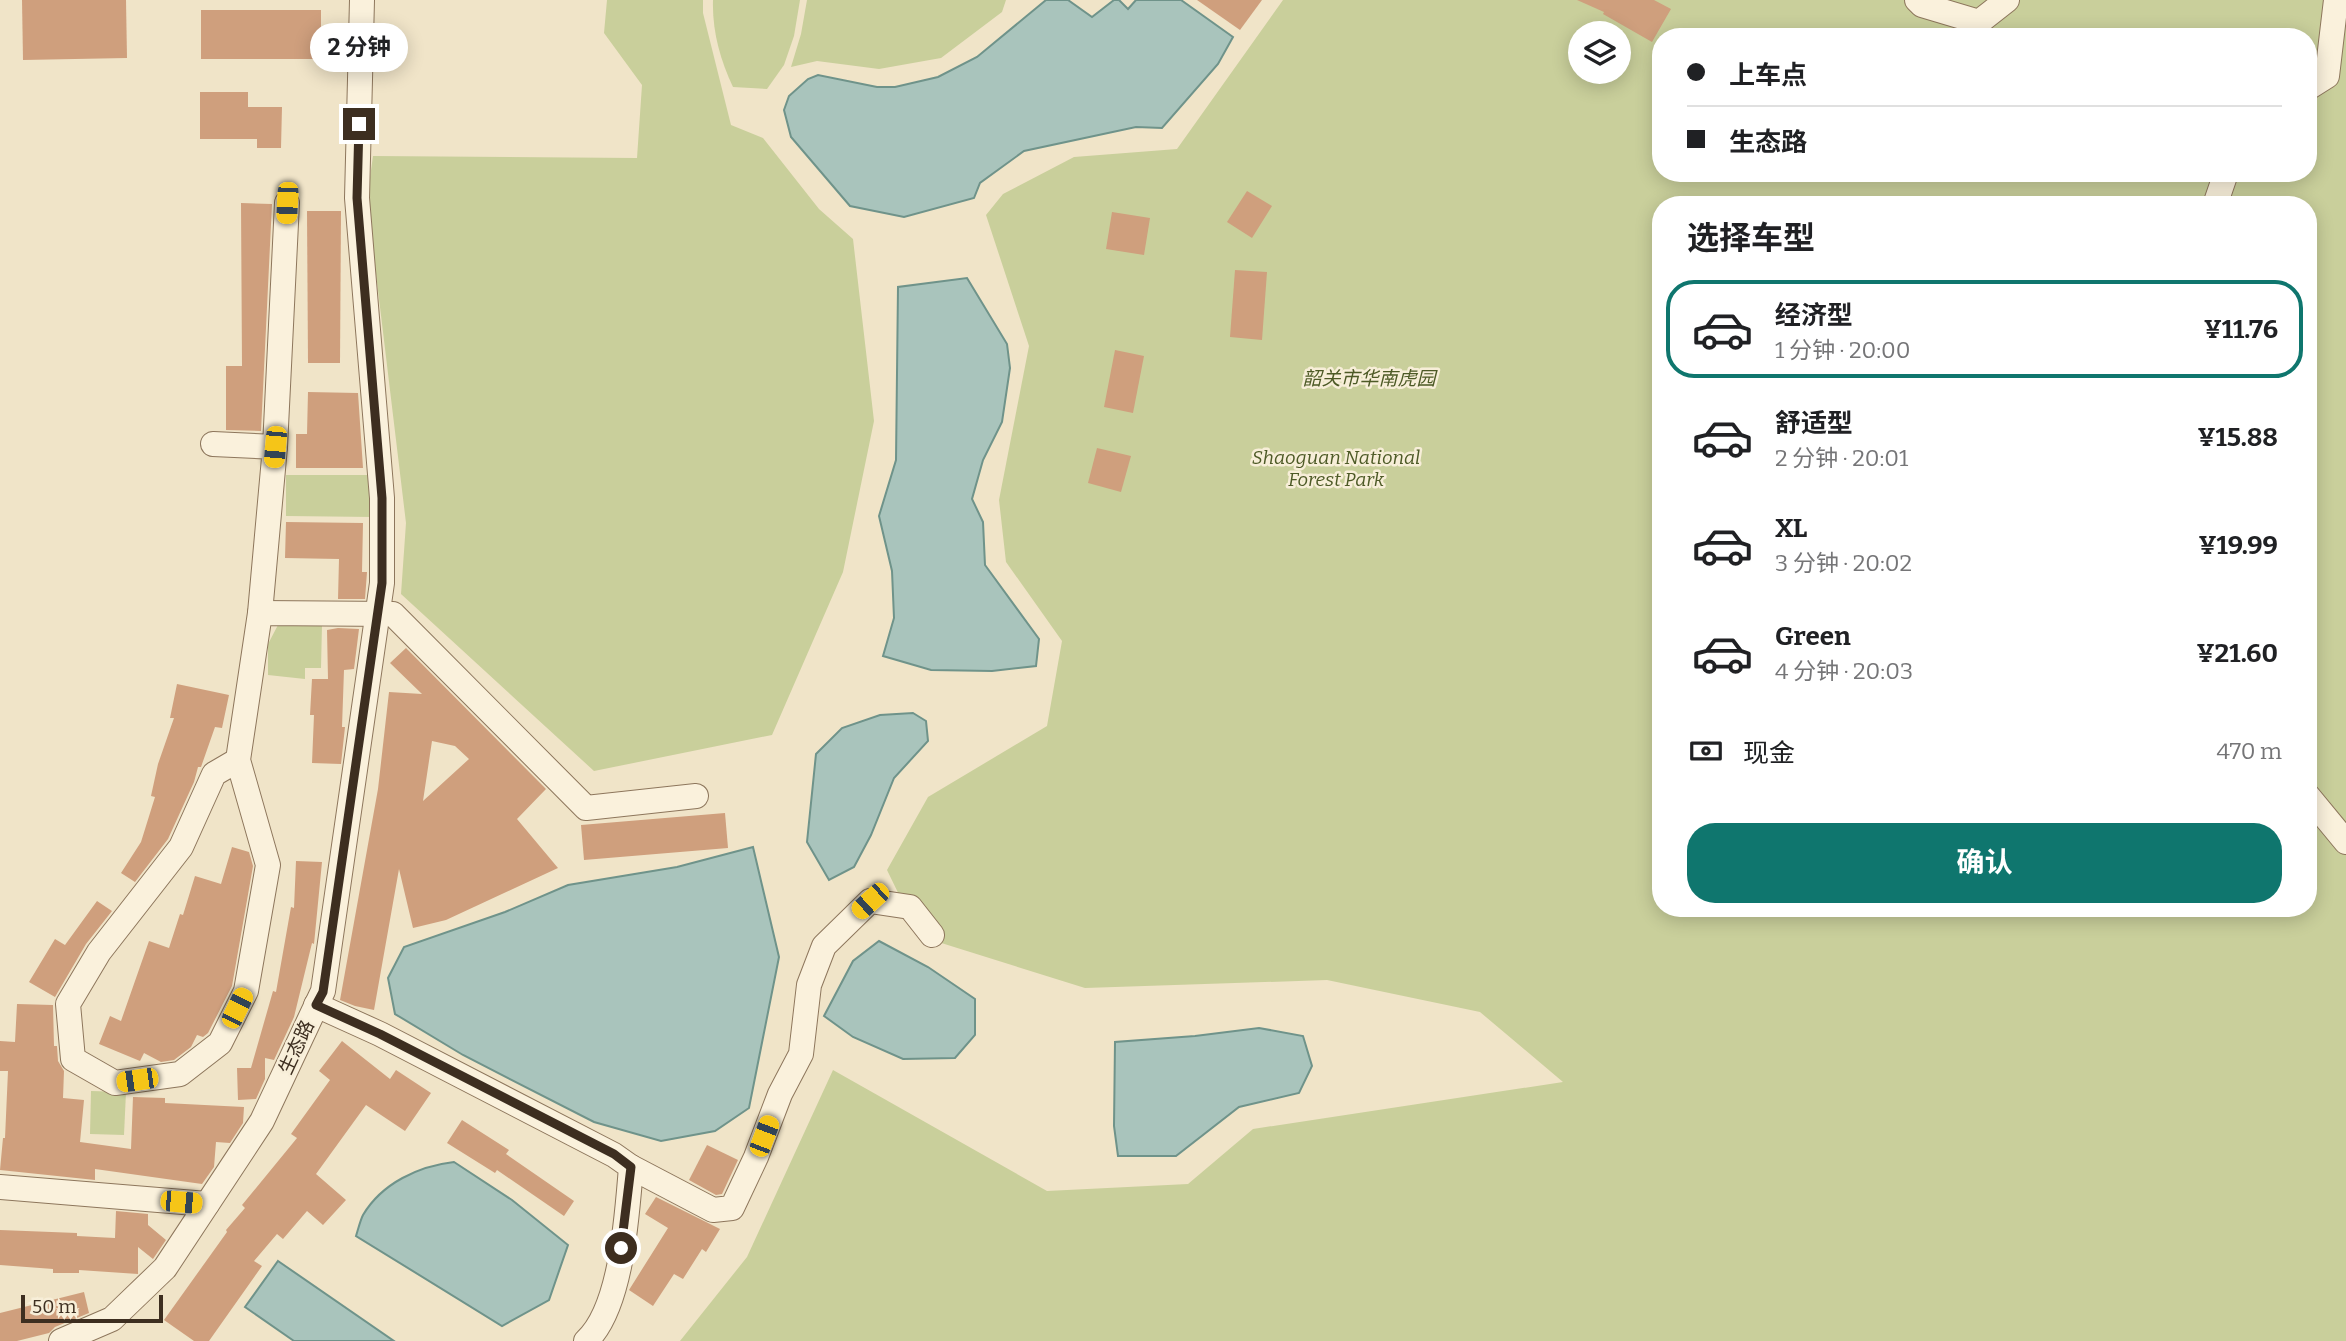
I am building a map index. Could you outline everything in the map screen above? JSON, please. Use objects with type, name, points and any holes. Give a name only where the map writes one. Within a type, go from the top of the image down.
[{"type":"street","name":"生态路","points":[[61,1341],[112,1320],[165,1268],[262,1121],[323,992],[382,583],[382,498],[357,198],[362,0]]},
{"type":"street","points":[[1917,0],[1922,5],[1979,22],[2007,0]]},
{"type":"street","points":[[2317,83],[2328,76],[2336,0]]},
{"type":"street","points":[[238,760],[214,774],[181,846],[99,952],[68,1004],[73,1059],[115,1083],[180,1074],[220,1043],[246,990],[268,865],[238,760],[260,612],[275,447],[287,203]]},
{"type":"street","points":[[213,444],[275,447]]},
{"type":"street","points":[[260,612],[393,614],[586,807],[696,796]]},
{"type":"street","points":[[2317,807],[2346,842]]},
{"type":"street","points":[[316,1005],[380,1034],[614,1154],[631,1167],[713,1210],[732,1208],[756,1157],[780,1094],[801,1054],[809,985],[824,946],[870,901],[910,907],[932,935]]},
{"type":"street","points":[[586,1341],[596,1332],[607,1312],[618,1271],[631,1167]]},
{"type":"street","points":[[0,1187],[207,1204]]},
{"type":"green space","points":[[607,0],[703,0],[703,13],[731,125],[763,138],[819,209],[853,239],[874,421],[843,572],[772,735],[594,771],[401,594],[406,523],[367,199],[373,156],[637,158],[642,85],[604,33]]},
{"type":"green space","points":[[713,0],[800,0],[794,36],[784,65],[767,89],[733,87],[718,45]]},
{"type":"green space","points":[[807,0],[1006,0],[1002,12],[941,58],[879,69],[817,61],[791,67]]},
{"type":"green space","name":"Shaoguan National Forest Park","points":[[1283,0],[2346,0],[2346,1341],[680,1341],[747,1257],[833,1070],[1047,1191],[1188,1184],[1253,1129],[1563,1082],[1480,1012],[1327,980],[1085,988],[919,936],[887,870],[928,797],[1047,726],[1062,641],[1006,562],[999,500],[1029,346],[986,215],[1003,194],[1074,157],[1177,149]]},
{"type":"green space","points":[[286,475],[373,475],[373,517],[286,516]]},
{"type":"green space","points":[[278,625],[322,625],[321,668],[305,668],[305,679],[268,675],[268,644]]},
{"type":"green space","points":[[91,1091],[126,1092],[124,1135],[90,1134]]},
{"type":"water","points":[[1046,0],[1068,0],[1092,17],[1114,0],[1119,0],[1128,9],[1136,0],[1181,0],[1233,37],[1218,64],[1162,128],[1136,127],[1024,151],[980,183],[974,198],[904,217],[850,206],[791,137],[784,110],[789,96],[808,79],[818,75],[877,87],[895,87],[938,77],[977,57]]},
{"type":"water","points":[[967,278],[1007,344],[1010,368],[1002,422],[983,460],[972,499],[983,522],[985,565],[1039,639],[1036,666],[992,671],[931,670],[883,656],[894,618],[892,571],[879,516],[896,460],[898,287]]},
{"type":"water","points":[[913,713],[926,721],[928,741],[894,778],[871,835],[854,867],[829,880],[807,842],[816,754],[842,728],[880,715]]},
{"type":"water","points":[[753,847],[779,957],[749,1108],[715,1131],[661,1141],[594,1122],[463,1055],[395,1014],[388,978],[404,947],[505,912],[568,885],[677,867]]},
{"type":"water","points":[[879,941],[928,967],[975,999],[975,1035],[955,1058],[903,1059],[853,1037],[824,1016],[853,961]]},
{"type":"water","points":[[1259,1028],[1303,1036],[1312,1066],[1299,1093],[1239,1107],[1176,1156],[1118,1156],[1114,1126],[1115,1042]]},
{"type":"water","points":[[454,1162],[512,1200],[568,1245],[549,1300],[502,1326],[356,1236],[363,1215],[391,1185],[428,1167]]},
{"type":"water","points":[[278,1261],[394,1341],[294,1341],[245,1307]]},
{"type":"building","points":[[22,0],[126,0],[127,58],[23,60]]},
{"type":"building","points":[[1197,0],[1262,0],[1240,30]]},
{"type":"building","points":[[1577,0],[1654,0],[1671,9],[1660,28],[1652,28],[1652,42],[1631,30],[1631,21],[1615,21],[1603,14],[1604,12]]},
{"type":"building","points":[[201,10],[321,10],[321,59],[201,59]]},
{"type":"building","points":[[200,92],[248,92],[248,107],[282,107],[281,148],[257,148],[257,139],[200,139]]},
{"type":"building","points":[[1247,191],[1272,206],[1252,238],[1227,222]]},
{"type":"building","points":[[241,203],[272,204],[261,431],[226,430],[226,366],[242,366]]},
{"type":"building","points":[[307,211],[341,211],[340,363],[308,363]]},
{"type":"building","points":[[1112,212],[1150,218],[1144,255],[1106,249]]},
{"type":"building","points":[[1235,270],[1267,272],[1262,340],[1230,337]]},
{"type":"building","points":[[1115,350],[1144,356],[1133,413],[1104,407]]},
{"type":"building","points":[[308,392],[358,393],[363,468],[296,468],[296,434],[307,434]]},
{"type":"building","points":[[1097,448],[1131,456],[1121,492],[1088,483]]},
{"type":"building","points":[[286,522],[363,523],[362,572],[367,572],[365,599],[338,599],[339,559],[285,558]]},
{"type":"building","points":[[359,629],[354,669],[344,670],[342,727],[345,727],[341,764],[312,763],[312,679],[328,679],[327,630]]},
{"type":"building","points":[[406,648],[546,789],[517,819],[558,868],[446,920],[413,928],[399,869],[374,1010],[340,1000],[378,789],[389,692],[422,694],[390,663]],"holes":[[[432,741],[455,746],[469,759],[423,801]]]},
{"type":"building","points":[[177,684],[229,695],[222,728],[215,727],[201,767],[198,767],[168,839],[135,882],[121,873],[141,842],[155,797],[151,796],[158,764],[174,718],[170,718]]},
{"type":"building","points":[[725,813],[728,848],[584,860],[581,825]]},
{"type":"building","points":[[232,847],[249,852],[253,866],[232,986],[208,1033],[203,1037],[197,1035],[191,1047],[174,1060],[161,1062],[144,1053],[140,1061],[99,1044],[110,1016],[121,1021],[149,941],[169,948],[195,876],[221,884]]},
{"type":"building","points":[[296,861],[322,862],[314,944],[312,943],[294,1017],[274,1060],[265,1058],[265,1079],[256,1099],[238,1100],[237,1068],[251,1068],[273,991],[276,992],[291,907],[294,908]]},
{"type":"building","points":[[97,901],[112,911],[86,944],[55,997],[29,982],[55,939],[65,945]]},
{"type":"building","points":[[17,1004],[53,1005],[54,1046],[57,1046],[58,1061],[64,1071],[63,1098],[84,1100],[80,1142],[131,1149],[133,1097],[165,1098],[165,1103],[244,1107],[243,1123],[230,1143],[216,1142],[214,1167],[202,1184],[95,1169],[95,1180],[0,1170],[5,1138],[8,1071],[0,1071],[0,1041],[15,1042]]},
{"type":"building","points":[[342,1041],[390,1079],[396,1070],[431,1093],[405,1131],[366,1105],[316,1174],[346,1200],[323,1225],[307,1211],[283,1239],[277,1234],[254,1261],[262,1266],[209,1341],[194,1341],[164,1320],[226,1230],[245,1208],[242,1205],[297,1138],[291,1134],[330,1080],[319,1071]]},
{"type":"building","points":[[462,1120],[509,1150],[506,1154],[574,1201],[564,1216],[497,1170],[495,1173],[447,1143]]},
{"type":"building","points":[[707,1145],[738,1160],[722,1194],[716,1195],[689,1180]]},
{"type":"building","points":[[656,1197],[720,1229],[706,1252],[702,1249],[683,1279],[674,1274],[653,1306],[629,1290],[668,1228],[645,1214]]},
{"type":"building","points":[[116,1211],[148,1214],[148,1225],[166,1240],[153,1259],[138,1247],[138,1274],[79,1270],[79,1273],[53,1273],[53,1269],[0,1265],[0,1230],[77,1233],[77,1236],[115,1238]]},
{"type":"building","points":[[84,1292],[89,1313],[55,1327],[49,1333],[17,1341],[0,1341],[0,1313]]},
{"type":"route","points":[[359,124],[357,198],[382,498],[382,583],[323,992],[316,1005],[380,1034],[614,1154],[631,1167],[621,1248]]},
{"type":"park label","name":"韶关市华南虎园","points":[[1369,378]]}]
